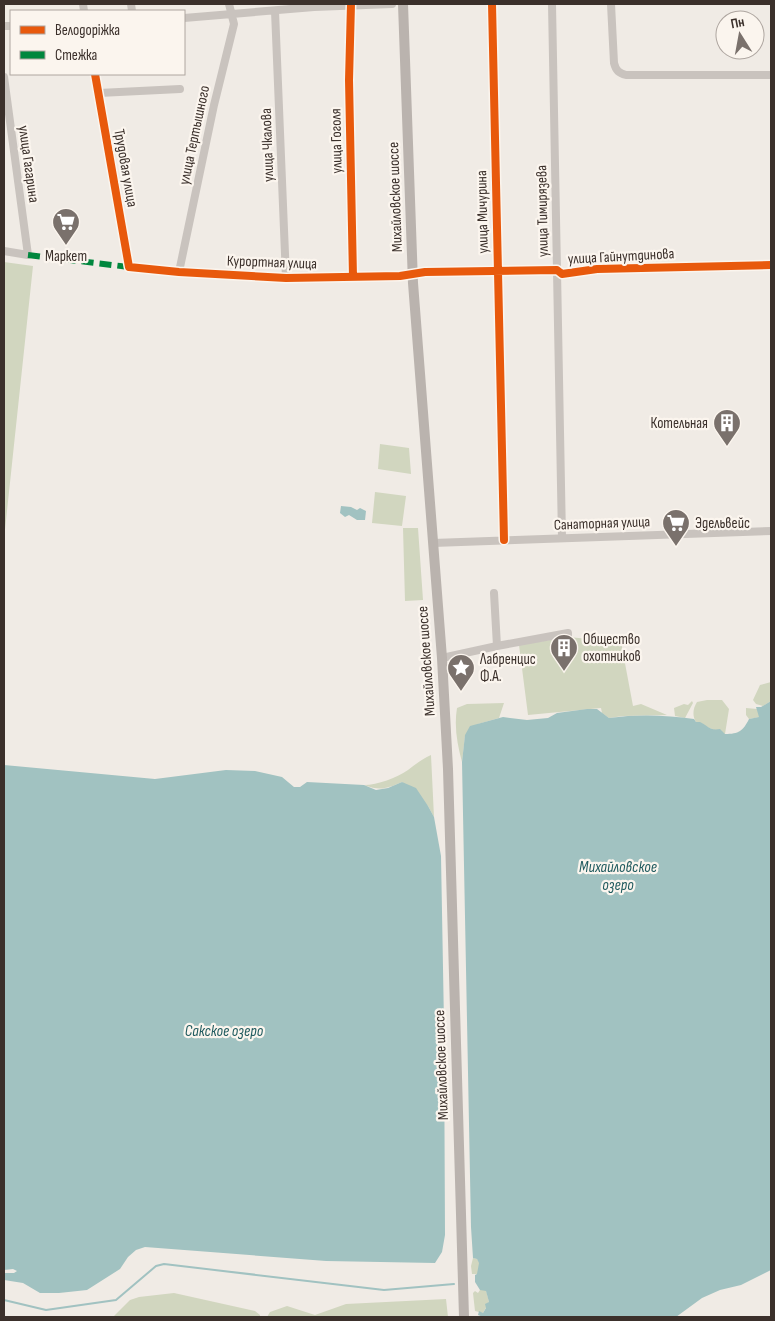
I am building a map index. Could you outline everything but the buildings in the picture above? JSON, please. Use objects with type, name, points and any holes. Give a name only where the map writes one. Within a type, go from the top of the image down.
[{"type":"main road","name":"Михайловское шоссе","points":[[403,4],[413,274],[442,658],[448,769],[464,1317]]},
{"type":"street","name":"улица Тертышного","points":[[179,272],[214,105],[234,24],[229,4]]},
{"type":"street","points":[[185,18],[313,6],[392,4]]},
{"type":"street","name":"улица Мичурина","points":[[492,4],[504,540]]},
{"type":"street","name":"улица Тимирязева","points":[[552,4],[562,538]]},
{"type":"street","points":[[610,4],[614,63],[620,73],[626,75],[771,75]]},
{"type":"street","name":"улица Гоголя","points":[[351,5],[349,89],[353,277]]},
{"type":"street","name":"улица Чкалова","points":[[275,11],[286,278]]},
{"type":"street","name":"Трудовая улица","points":[[95,75],[129,267]]},
{"type":"street","name":"улица Гагарина","points":[[4,77],[28,255],[4,251]]},
{"type":"street","points":[[99,93],[180,89]]},
{"type":"street","name":"улица Гайнутдинова","points":[[413,274],[557,270],[562,274],[603,268],[771,265]]},
{"type":"street","name":"Курортная улица","points":[[129,267],[286,278],[400,276],[413,274]]},
{"type":"street","name":"Санаторная улица","points":[[433,543],[771,531]]},
{"type":"street","points":[[494,593],[497,646]]},
{"type":"street","points":[[442,658],[568,633],[568,637]]},
{"type":"green space","points":[[4,262],[33,266],[4,539]]},
{"type":"green space","points":[[380,444],[409,448],[411,474],[378,469]]},
{"type":"green space","points":[[375,492],[406,496],[402,526],[372,523]]},
{"type":"green space","points":[[403,528],[418,528],[423,600],[405,601]]},
{"type":"green space","points":[[568,637],[621,642],[633,706],[641,704],[667,715],[609,718],[602,713],[601,708],[528,715],[519,645]]},
{"type":"green space","points":[[771,682],[771,701],[763,706],[756,704],[753,700],[760,685]]},
{"type":"green space","points":[[722,700],[729,709],[725,734],[696,722],[694,712],[697,702]]},
{"type":"green space","points":[[692,701],[693,703],[685,718],[675,716],[674,708],[684,704],[688,705]]},
{"type":"green space","points":[[504,703],[499,718],[478,724],[465,736],[462,762],[456,735],[457,708],[467,704]]},
{"type":"green space","points":[[746,708],[757,709],[760,717],[749,719],[746,715]]},
{"type":"green space","points":[[431,755],[434,817],[428,806],[402,782],[383,788],[364,785],[375,784],[392,778]]},
{"type":"green space","points":[[473,1258],[477,1259],[480,1263],[480,1274],[472,1274]]},
{"type":"green space","points":[[480,1290],[486,1290],[489,1302],[483,1313],[475,1311],[473,1293],[475,1291],[478,1293]]},
{"type":"green space","points":[[174,1293],[255,1311],[260,1317],[113,1317],[130,1300],[139,1297]]},
{"type":"green space","points":[[446,1299],[448,1317],[267,1317],[270,1312],[287,1306],[315,1315],[346,1304]]},
{"type":"water","points":[[341,506],[357,510],[360,508],[366,511],[365,520],[357,520],[349,515],[345,517],[340,513]]},
{"type":"water","name":"Михайловское озеро","points":[[771,701],[771,1270],[741,1285],[720,1290],[702,1298],[676,1317],[483,1317],[478,1315],[479,1311],[483,1313],[486,1308],[485,1304],[489,1302],[486,1291],[480,1290],[475,1282],[479,1263],[477,1259],[473,1258],[471,1227],[462,762],[465,735],[470,726],[503,717],[527,720],[548,718],[557,713],[587,709],[597,709],[609,718],[652,716],[694,719],[696,722],[700,722],[711,729],[720,729],[725,734],[730,734],[740,731],[749,719],[759,717],[756,707],[761,707]]},
{"type":"water","name":"Сакское озеро","points":[[4,765],[155,779],[226,770],[255,771],[282,777],[294,787],[300,787],[307,782],[364,785],[376,790],[388,788],[402,782],[416,788],[434,817],[441,856],[445,1235],[442,1252],[435,1263],[326,1261],[145,1247],[136,1250],[128,1257],[120,1269],[87,1290],[40,1293],[23,1283],[4,1280],[4,1273],[14,1273],[17,1271],[13,1269],[4,1270]]},
{"type":"waterway","points":[[4,1300],[46,1310],[116,1300],[156,1266],[164,1264],[384,1290],[454,1284]]},
{"type":"marked path","points":[[28,255],[129,267]]},
{"type":"cycle path","points":[[351,4],[349,80],[353,277]]},
{"type":"cycle path","points":[[492,4],[504,540]]},
{"type":"cycle path","points":[[95,75],[129,267],[286,278],[400,276],[425,272],[557,270],[562,274],[597,269],[771,265]]},
{"type":"place","name":"Маркет","points":[[66,246]]},
{"type":"place","name":"Котельная","points":[[727,447]]},
{"type":"place","name":"Эдельвейс","points":[[676,547]]},
{"type":"place","name":"Общество охотников","points":[[564,672]]},
{"type":"place","name":"Лабренцис Ф.А.","points":[[461,692]]}]
